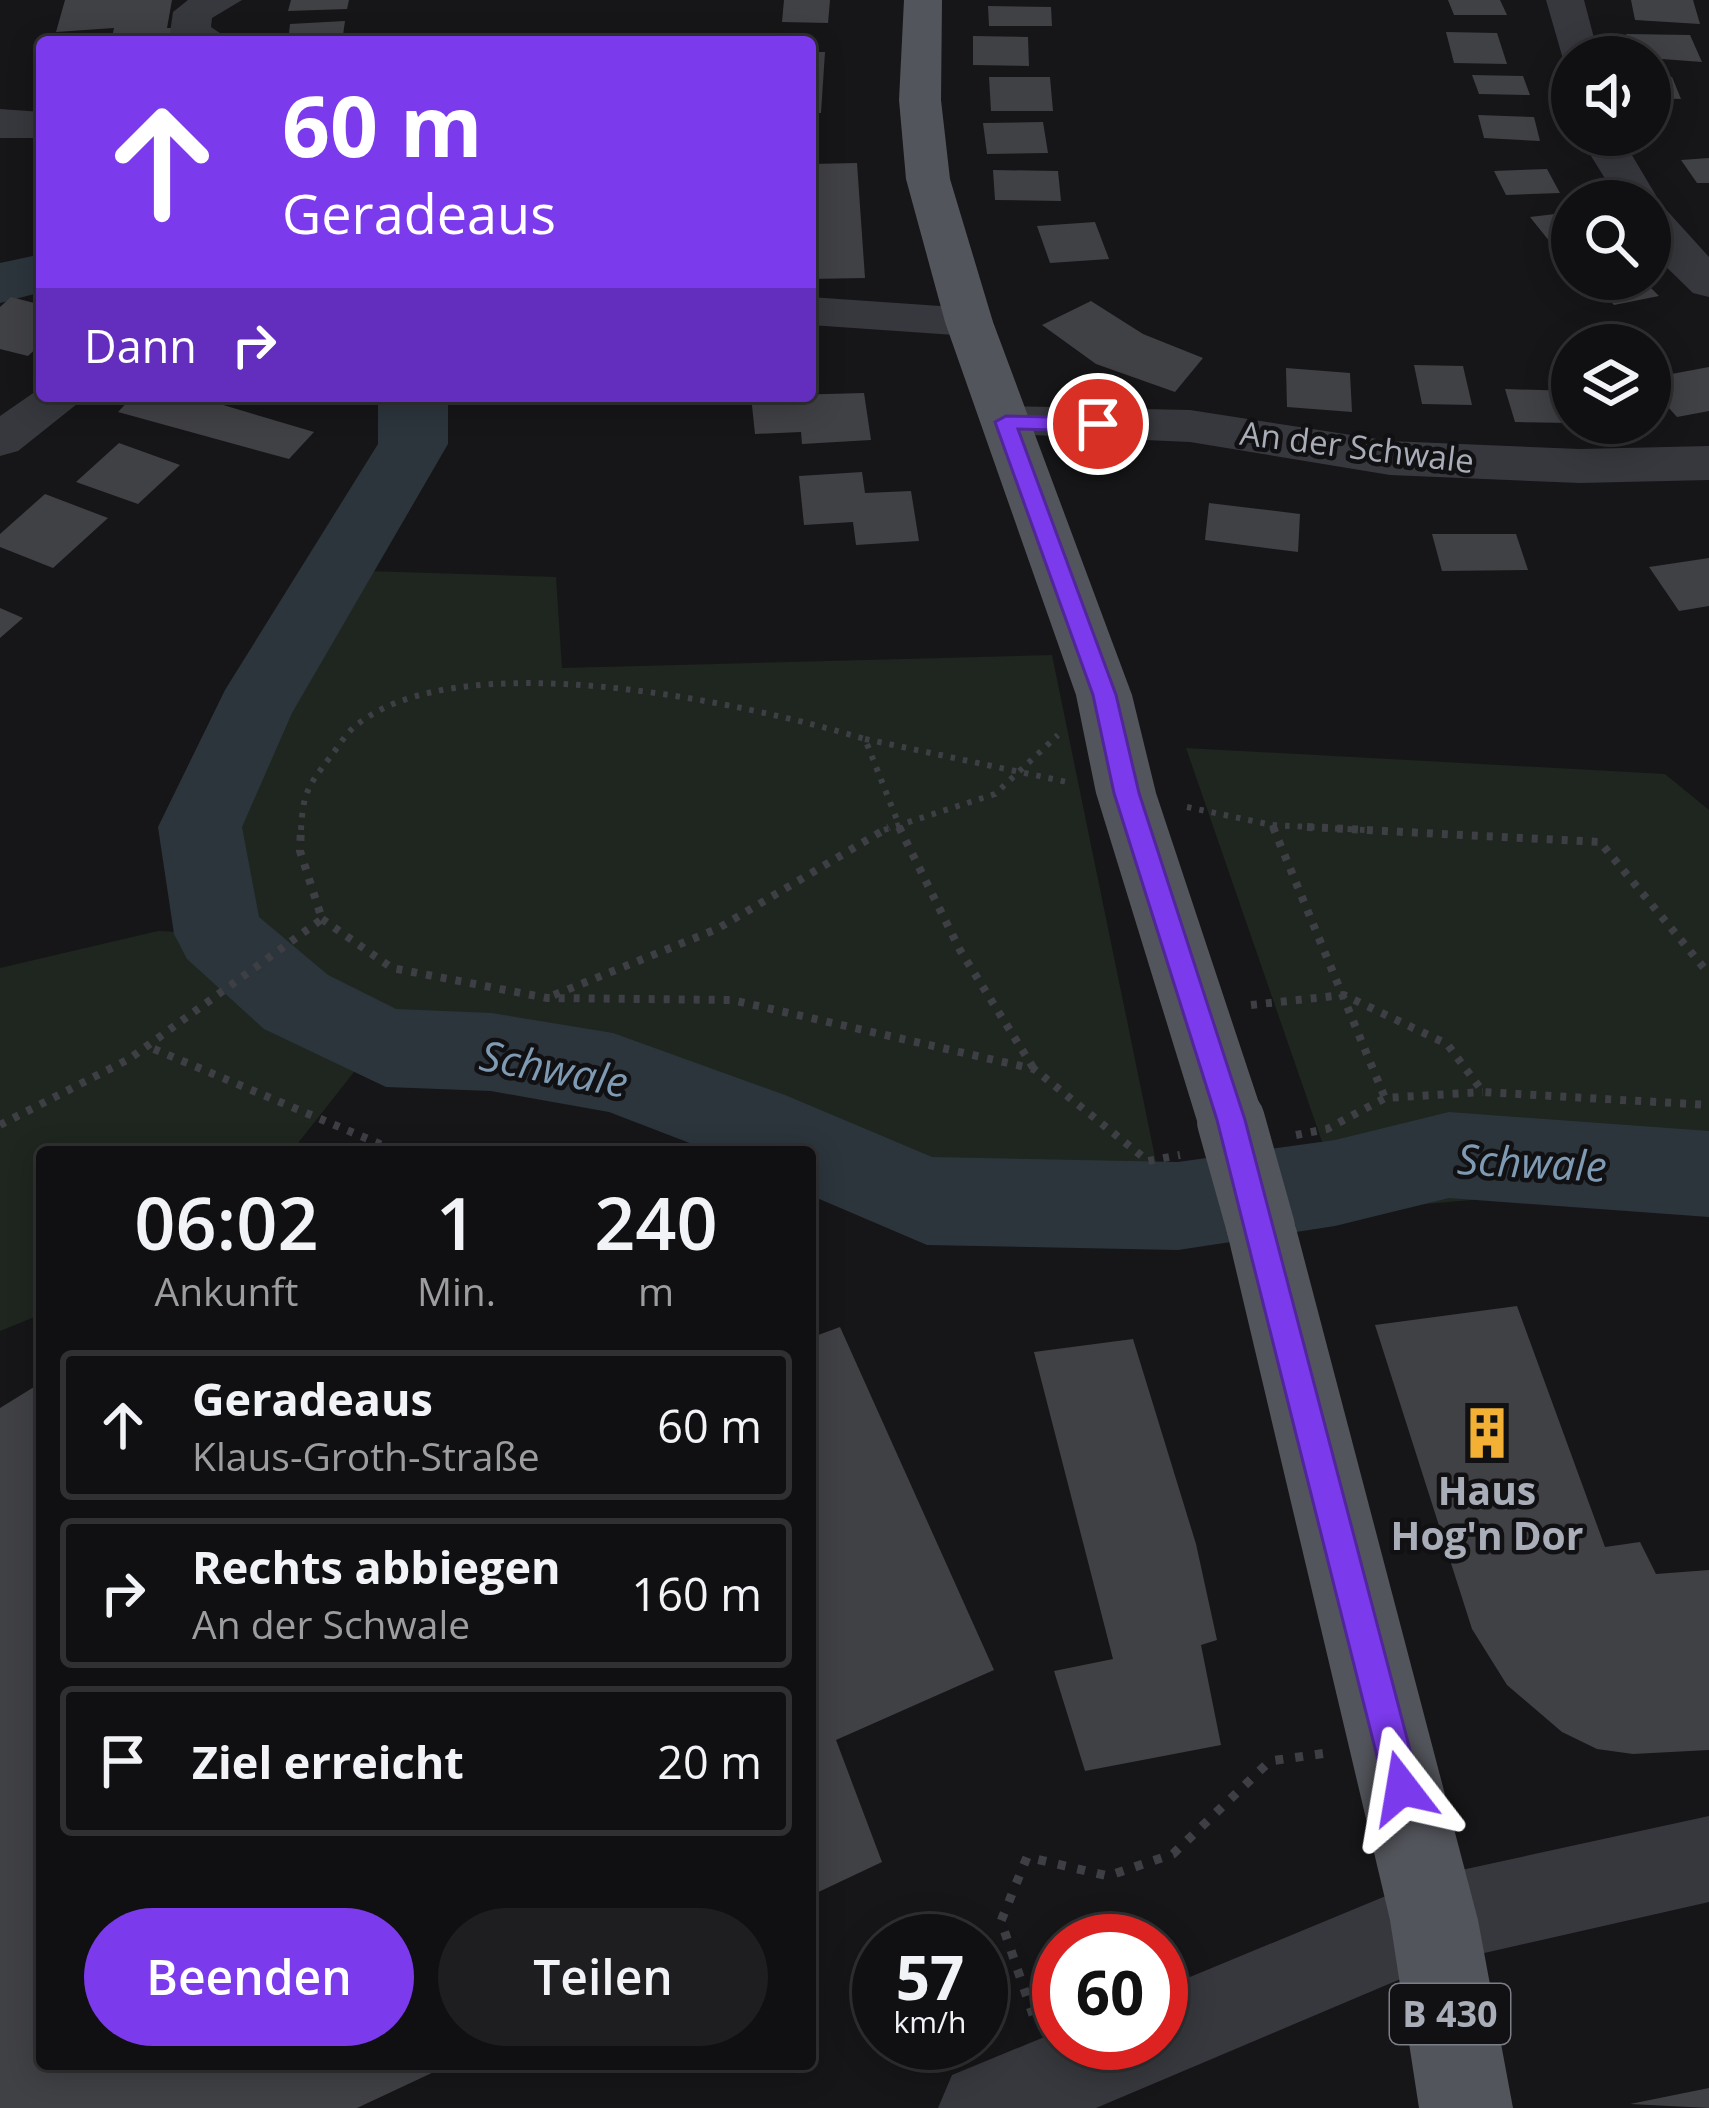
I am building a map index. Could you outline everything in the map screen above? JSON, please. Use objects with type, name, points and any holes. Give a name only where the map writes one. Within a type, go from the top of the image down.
[{"type":"main road","name":"B 430","points":[[923,0],[920,100],[928,179],[969,322],[1105,695],[1126,793],[1261,1228],[1434,1920],[1466,2108]]},
{"type":"street","points":[[196,36],[190,34],[194,12],[223,0]]},
{"type":"street","points":[[226,36],[233,0]]},
{"type":"street","points":[[1565,0],[1574,36]]},
{"type":"street","points":[[0,122],[9,128],[36,126]]},
{"type":"street","points":[[1671,246],[1709,283]]},
{"type":"street","points":[[816,311],[969,322]]},
{"type":"street","points":[[0,440],[54,402]]},
{"type":"street","name":"An der Schwale","points":[[1006,422],[1190,426],[1390,458],[1580,466],[1709,464]]},
{"type":"street","points":[[1188,2024],[1434,1920],[1709,1859]]},
{"type":"street","points":[[1020,2094],[1077,2070]]},
{"type":"path","points":[[1034,1070],[732,1000],[548,998],[392,968],[322,919],[300,851],[303,792],[354,727],[417,695],[525,684],[646,689],[1272,825],[1600,842],[1709,974]]},
{"type":"path","points":[[548,998],[717,928],[895,823],[994,794],[1105,695]]},
{"type":"path","points":[[865,739],[895,823],[975,986],[1034,1070],[1148,1161],[1235,1137],[1327,1129],[1385,1098],[1484,1092],[1709,1105]]},
{"type":"path","points":[[1272,825],[1385,1098]]},
{"type":"path","points":[[0,1125],[38,1111],[152,1049],[225,998],[322,919]]},
{"type":"path","points":[[1196,1010],[1344,995],[1447,1044],[1484,1092]]},
{"type":"path","points":[[152,1049],[385,1146]]},
{"type":"path","points":[[1020,2094],[1001,1921],[1027,1857],[1108,1876],[1173,1854],[1270,1761],[1392,1744]]},
{"type":"shaded area","points":[[337,570],[556,577],[562,668],[1052,655],[1171,1235],[893,1217],[816,1176],[816,1146],[760,1146],[730,1130],[599,1083],[358,1067],[296,1146],[36,1146],[36,1316],[0,1331],[0,968],[158,931],[218,934],[200,827],[253,711]]},
{"type":"shaded area","points":[[1186,748],[1665,774],[1709,810],[1709,1207],[1539,1194],[1346,1211]]},
{"type":"building","points":[[65,0],[172,0],[167,28],[181,28],[179,36],[112,36],[114,28],[56,32]]},
{"type":"building","points":[[291,0],[349,0],[347,9],[288,11]]},
{"type":"building","points":[[784,0],[830,0],[828,23],[782,22]]},
{"type":"building","points":[[1448,0],[1500,0],[1507,15],[1454,15]]},
{"type":"building","points":[[1631,0],[1693,0],[1700,24],[1635,20]]},
{"type":"building","points":[[988,6],[1051,7],[1052,26],[989,26]]},
{"type":"building","points":[[345,21],[343,36],[289,36],[290,24]]},
{"type":"building","points":[[1446,32],[1497,33],[1507,64],[1454,63]]},
{"type":"building","points":[[1690,35],[1702,62],[1671,60],[1671,36],[1627,36]]},
{"type":"building","points":[[973,36],[1028,37],[1029,66],[973,65]]},
{"type":"building","points":[[816,52],[825,52],[821,113],[816,113]]},
{"type":"building","points":[[1472,75],[1523,76],[1530,95],[1479,94]]},
{"type":"building","points":[[989,77],[1050,77],[1053,111],[991,111]]},
{"type":"building","points":[[1671,77],[1672,77],[1681,99],[1671,99]]},
{"type":"building","points":[[1478,115],[1534,117],[1540,141],[1484,138]]},
{"type":"building","points":[[1043,122],[1048,153],[987,154],[983,123]]},
{"type":"building","points":[[1709,158],[1709,183],[1697,183],[1681,160]]},
{"type":"building","points":[[857,163],[865,278],[816,279],[816,164]]},
{"type":"building","points":[[1547,169],[1553,180],[1551,193],[1506,195],[1494,171]]},
{"type":"building","points":[[993,170],[1058,171],[1061,201],[995,200]]},
{"type":"building","points":[[1551,214],[1551,243],[1530,217]]},
{"type":"building","points":[[1095,222],[1109,259],[1050,263],[1037,226]]},
{"type":"building","points":[[11,297],[36,303],[36,349],[28,356],[0,349],[0,307]]},
{"type":"building","points":[[1091,301],[1143,334],[1203,358],[1175,392],[1096,364],[1042,325]]},
{"type":"building","points":[[1414,365],[1463,366],[1472,405],[1422,404]]},
{"type":"building","points":[[1709,367],[1709,411],[1677,417],[1671,410],[1671,374]]},
{"type":"building","points":[[1286,368],[1350,373],[1352,412],[1287,407]]},
{"type":"building","points":[[1505,389],[1551,390],[1551,423],[1515,422]]},
{"type":"building","points":[[864,393],[871,440],[802,444],[801,432],[755,434],[752,402],[816,402],[816,394]]},
{"type":"building","points":[[127,402],[213,402],[314,432],[289,459],[118,412]]},
{"type":"building","points":[[119,443],[180,465],[138,504],[76,482]]},
{"type":"building","points":[[862,472],[865,493],[911,491],[919,541],[856,545],[853,522],[804,525],[799,476]]},
{"type":"building","points":[[45,494],[108,518],[53,568],[0,547],[0,534]]},
{"type":"building","points":[[1209,503],[1300,514],[1298,552],[1205,540]]},
{"type":"building","points":[[1432,534],[1516,534],[1528,570],[1442,571]]},
{"type":"building","points":[[1709,558],[1709,606],[1679,611],[1649,567]]},
{"type":"building","points":[[0,608],[23,618],[0,638]]},
{"type":"building","name":"Haus Hog'n Dor","points":[[1517,1306],[1605,1547],[1640,1542],[1656,1574],[1709,1570],[1709,1750],[1633,1754],[1597,1749],[1562,1732],[1507,1685],[1472,1629],[1375,1325]]},
{"type":"building","points":[[840,1327],[994,1670],[836,1740],[882,1862],[816,1893],[816,1336]]},
{"type":"building","points":[[1133,1339],[1196,1544],[1217,1640],[1201,1645],[1221,1745],[1085,1771],[1054,1671],[1113,1659],[1034,1352]]},
{"type":"building","points":[[36,1386],[36,2070],[438,2070],[357,2108],[0,2108],[0,1408]]},
{"type":"building","points":[[1709,2088],[1709,2108],[1630,2104]]},
{"type":"waterway","name":"Schwale","points":[[0,283],[36,274]]},
{"type":"waterway","name":"Schwale","points":[[413,402],[413,444],[253,711],[200,827],[218,934],[296,1002],[386,1048],[491,1052],[613,1073],[801,1146]]},
{"type":"waterway","name":"Schwale","points":[[816,1152],[927,1201],[1178,1206],[1335,1183],[1449,1155],[1709,1174]]},
{"type":"place","name":"Haus Hog'n Dor","points":[[1487,1433]]},
{"type":"route","points":[[1098,424],[1006,422],[1105,695],[1126,793],[1231,1120],[1402,1788]]}]
